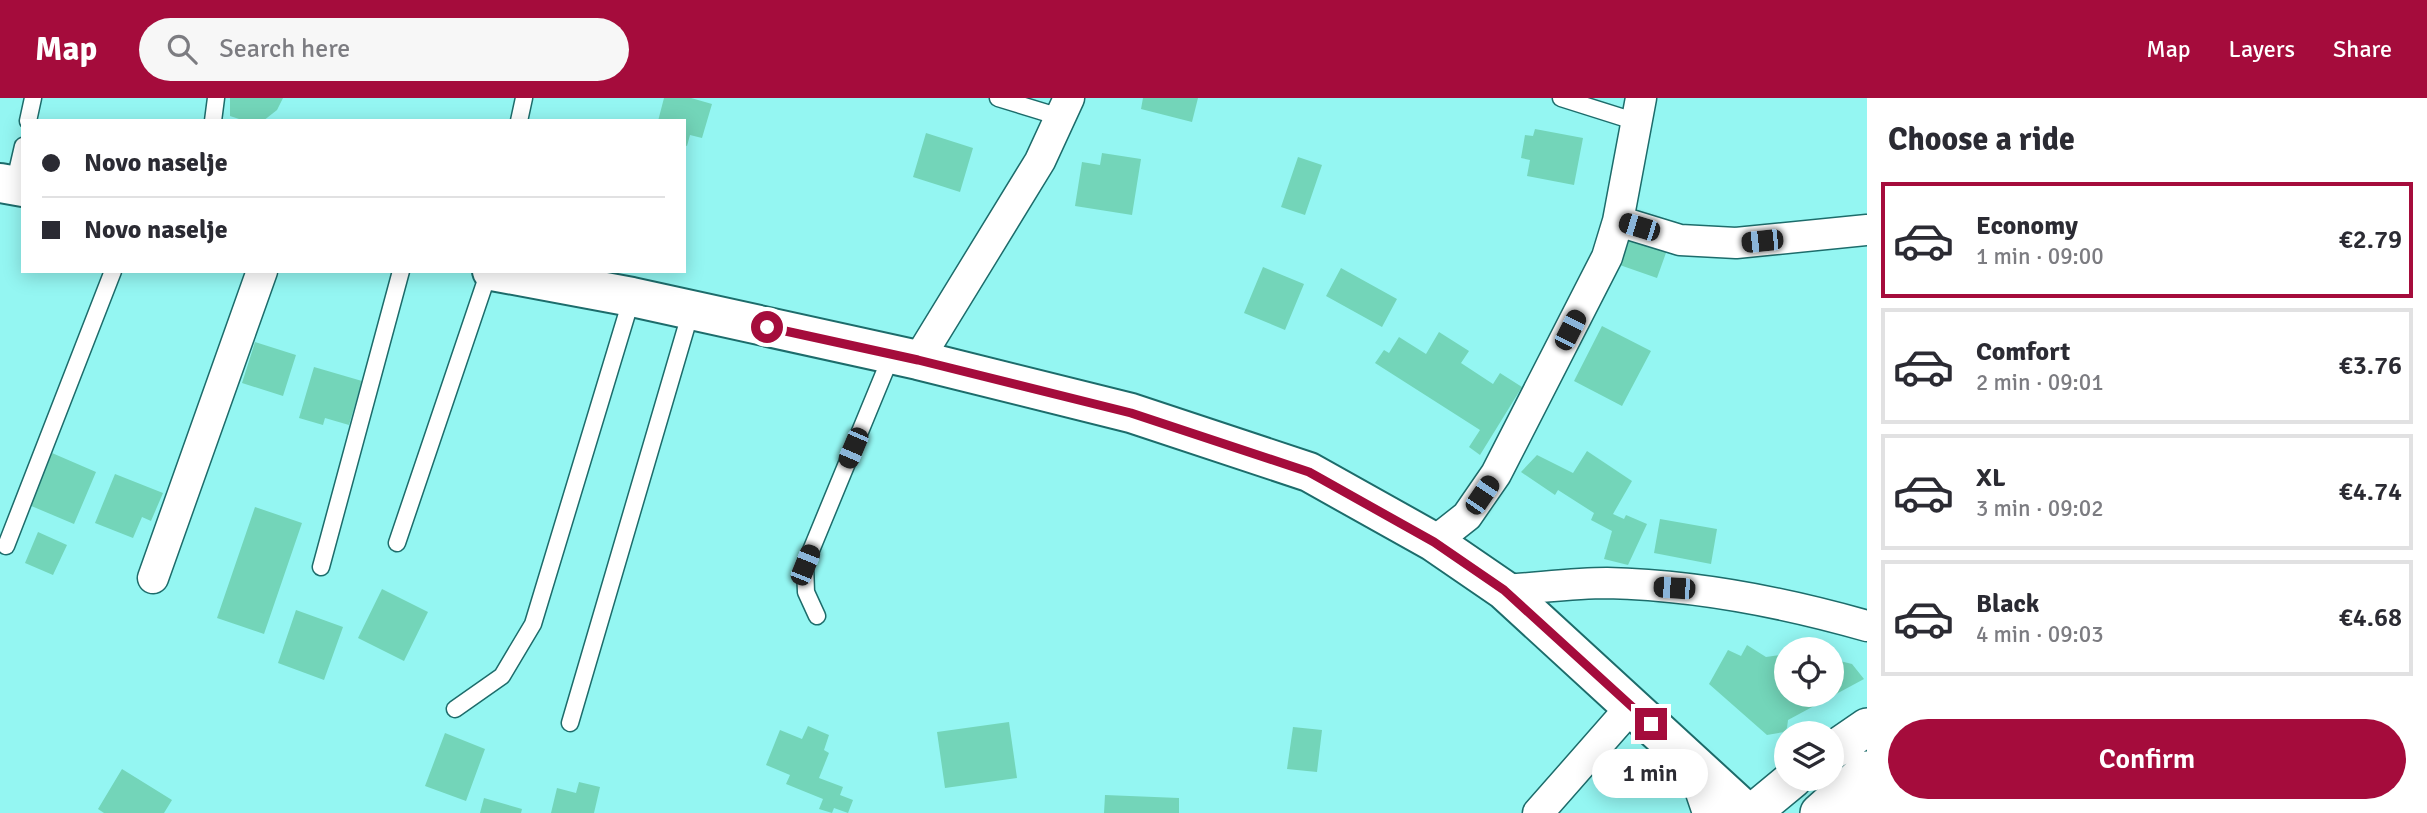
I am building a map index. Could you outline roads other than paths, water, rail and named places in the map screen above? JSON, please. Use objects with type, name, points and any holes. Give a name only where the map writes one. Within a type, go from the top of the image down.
[{"type":"main road","points":[[501,273],[632,298],[905,357],[1131,413],[1309,472],[1434,542],[1504,590],[1749,813]]},
{"type":"street","points":[[905,357],[1040,161],[1065,108]]},
{"type":"street","points":[[1434,542],[1467,516],[1496,474],[1607,257],[1618,221],[1639,110]]},
{"type":"street","points":[[1618,221],[1680,240],[1736,243],[1867,230]]},
{"type":"street","points":[[153,578],[261,273]]},
{"type":"street","points":[[1504,590],[1606,583],[1697,590],[1805,608],[1867,626]]},
{"type":"street","points":[[1538,813],[1632,706]]},
{"type":"street","points":[[1844,743],[1867,727]]},
{"type":"street","points":[[1690,760],[1708,813]]},
{"type":"street","points":[[1819,813],[1860,787]]},
{"type":"street","points":[[1749,813],[1777,791]]},
{"type":"lane","points":[[28,119],[33,98]]},
{"type":"lane","points":[[213,119],[216,98]]},
{"type":"lane","points":[[519,119],[524,98]]},
{"type":"lane","points":[[998,98],[1065,108]]},
{"type":"lane","points":[[1561,98],[1639,110]]},
{"type":"lane","points":[[12,185],[21,153]]},
{"type":"lane","points":[[6,545],[112,273]]},
{"type":"lane","points":[[321,567],[400,273]]},
{"type":"lane","points":[[397,543],[490,273]]},
{"type":"lane","points":[[455,709],[502,676],[533,624],[632,298]]},
{"type":"lane","points":[[570,723],[691,311]]},
{"type":"lane","points":[[817,616],[806,592],[805,565],[905,357]]}]
